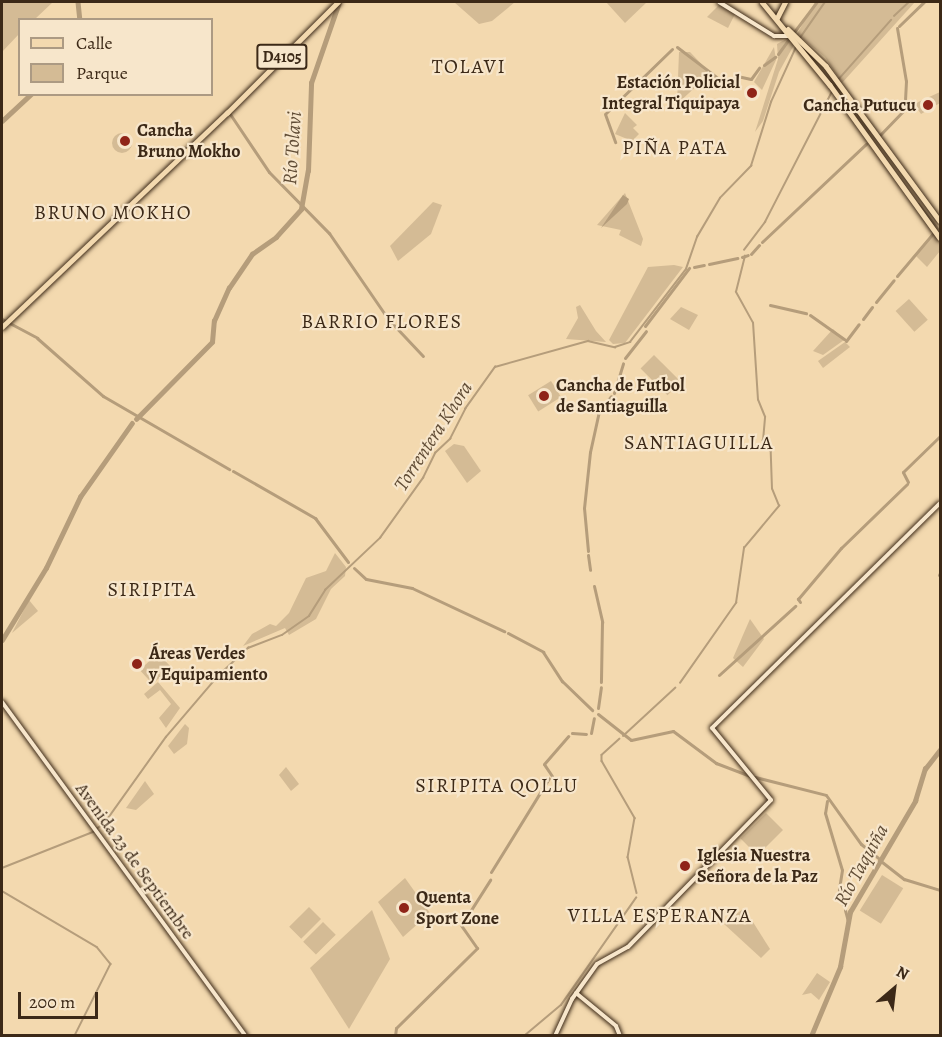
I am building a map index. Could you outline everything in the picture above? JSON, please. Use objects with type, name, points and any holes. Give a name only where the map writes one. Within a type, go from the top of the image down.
[{"type":"main road","name":"D4105","points":[[2,327],[227,113],[338,2]]},
{"type":"main road","points":[[719,2],[774,36],[794,38]]},
{"type":"main road","points":[[762,2],[802,47],[940,238]]},
{"type":"main road","points":[[777,18],[785,2]]},
{"type":"main road","points":[[802,47],[822,61],[940,221]]},
{"type":"main road","points":[[816,66],[822,61]]},
{"type":"main road","points":[[555,1035],[576,993],[597,964],[628,947],[771,800],[712,728],[940,503]]},
{"type":"main road","name":"Avenida 23 de Septiembre","points":[[2,702],[246,1035]]},
{"type":"main road","points":[[576,993],[616,1026],[620,1035]]},
{"type":"green space","points":[[2,2],[53,2],[36,18],[18,18],[18,35],[2,52]]},
{"type":"green space","points":[[454,2],[515,2],[492,21],[479,24]]},
{"type":"green space","points":[[606,2],[647,2],[625,23]]},
{"type":"green space","points":[[815,2],[915,2],[842,83],[825,57],[797,34]]},
{"type":"green space","points":[[719,5],[735,14],[728,28],[707,17]]},
{"type":"green space","points":[[790,37],[795,43],[779,72],[763,121],[755,132],[778,59],[777,44]]},
{"type":"green space","points":[[774,47],[776,60],[762,90],[754,82]]},
{"type":"green space","points":[[679,52],[690,52],[711,74],[702,76],[700,83],[677,104]]},
{"type":"green space","points":[[822,63],[872,131],[868,135],[819,67]]},
{"type":"green space","points":[[940,92],[940,103],[921,114],[914,104]]},
{"type":"green space","points":[[625,113],[637,125],[633,128],[639,134],[632,141],[615,134]]},
{"type":"green space","points":[[118,133],[126,133],[132,139],[132,147],[126,153],[118,153],[112,147],[112,139]]},
{"type":"green space","points":[[625,193],[643,239],[641,246],[619,235],[621,230],[597,225]]},
{"type":"green space","points":[[433,202],[442,205],[431,234],[398,261],[390,246]]},
{"type":"green space","points":[[934,233],[940,242],[940,251],[927,267],[915,255]]},
{"type":"green space","points":[[674,265],[683,267],[625,343],[613,344],[609,340],[648,267]]},
{"type":"green space","points":[[909,299],[928,320],[914,332],[896,311]]},
{"type":"green space","points":[[580,305],[596,331],[606,342],[566,339],[578,318],[576,307]]},
{"type":"green space","points":[[681,307],[698,315],[689,330],[670,319]]},
{"type":"green space","points":[[833,329],[844,340],[823,355],[813,351]]},
{"type":"green space","points":[[845,342],[850,347],[823,368],[818,361]]},
{"type":"green space","points":[[654,355],[681,382],[667,395],[641,368]]},
{"type":"green space","name":"Cancha de Futbol de Santiaguilla","points":[[551,381],[561,397],[538,411],[528,395]]},
{"type":"green space","points":[[454,444],[464,446],[481,471],[467,483],[445,451]]},
{"type":"green space","points":[[335,553],[346,567],[345,576],[331,589],[316,619],[289,635],[285,628],[243,646],[252,634],[270,624],[276,626],[289,613],[306,578],[326,571]]},
{"type":"green space","points":[[29,600],[38,611],[12,633]]},
{"type":"green space","points":[[750,619],[764,639],[743,667],[733,658]]},
{"type":"green space","points":[[158,653],[171,667],[153,684],[140,670]]},
{"type":"green space","points":[[158,682],[180,708],[166,728],[159,718],[171,704],[160,690],[148,699],[144,694]]},
{"type":"green space","points":[[185,724],[189,728],[187,744],[174,754],[168,746]]},
{"type":"green space","points":[[286,767],[299,784],[291,791],[279,775]]},
{"type":"green space","points":[[145,781],[154,794],[136,810],[126,808]]},
{"type":"green space","points":[[766,813],[783,830],[758,855],[741,838]]},
{"type":"green space","points":[[882,875],[903,888],[881,924],[860,911]]},
{"type":"green space","name":"Quenta Sport Zone","points":[[405,878],[430,913],[403,937],[378,902]]},
{"type":"green space","points":[[309,907],[321,919],[301,939],[289,927]]},
{"type":"green space","points":[[744,908],[770,949],[761,958],[724,924]]},
{"type":"green space","points":[[372,910],[390,959],[349,1029],[310,968]]},
{"type":"green space","points":[[323,922],[336,935],[316,955],[303,942]]},
{"type":"green space","points":[[817,973],[830,982],[819,1000],[811,993],[802,995]]},
{"type":"shaded area","points":[[623,195],[629,199],[627,204],[601,228]]},
{"type":"waterway","points":[[78,2],[80,18]]},
{"type":"waterway","name":"Río Tolavi","points":[[136,419],[212,342],[214,321],[229,288],[252,254],[276,237],[301,209],[308,171],[311,83],[339,2]]},
{"type":"waterway","points":[[794,32],[817,2]]},
{"type":"waterway","name":"Torrentera Khora","points":[[800,38],[825,2]]},
{"type":"waterway","points":[[894,16],[909,2]]},
{"type":"waterway","points":[[899,26],[924,2]]},
{"type":"waterway","points":[[838,80],[891,20]]},
{"type":"waterway","points":[[897,28],[906,81],[905,101]]},
{"type":"waterway","points":[[778,54],[789,39]]},
{"type":"waterway","name":"Torrentera Khora","points":[[2,868],[93,832],[106,821],[166,737],[219,675],[248,648],[282,635],[309,616],[325,590],[380,538],[423,478],[435,453],[450,439],[465,409],[495,367],[588,341],[615,347],[630,342],[686,269],[697,237],[720,198],[751,166],[771,102],[797,45]]},
{"type":"waterway","points":[[677,47],[723,82]]},
{"type":"waterway","points":[[606,113],[672,49]]},
{"type":"waterway","points":[[764,65],[775,57]]},
{"type":"waterway","points":[[731,81],[737,76],[751,79],[759,68]]},
{"type":"waterway","points":[[744,250],[765,222],[836,84]]},
{"type":"waterway","points":[[2,121],[29,96]]},
{"type":"waterway","points":[[879,136],[908,106]]},
{"type":"waterway","points":[[230,114],[269,172],[329,233],[386,316]]},
{"type":"waterway","points":[[605,114],[615,142]]},
{"type":"waterway","points":[[762,242],[866,144]]},
{"type":"waterway","points":[[918,204],[940,232]]},
{"type":"waterway","points":[[897,276],[934,232]]},
{"type":"waterway","points":[[751,254],[759,245]]},
{"type":"waterway","points":[[742,257],[748,255]]},
{"type":"waterway","points":[[680,683],[736,603],[744,548],[779,506],[772,489],[771,452],[763,441],[765,417],[758,400],[753,323],[736,292],[745,256]]},
{"type":"waterway","points":[[709,264],[737,258]]},
{"type":"waterway","points":[[694,267],[704,265]]},
{"type":"waterway","name":"Torrentera Khora","points":[[645,326],[689,268]]},
{"type":"waterway","points":[[876,302],[894,280]]},
{"type":"waterway","points":[[770,305],[806,313]]},
{"type":"waterway","points":[[863,319],[872,307]]},
{"type":"waterway","points":[[810,315],[844,339]]},
{"type":"waterway","points":[[2,319],[37,338],[103,396],[229,469]]},
{"type":"waterway","points":[[390,321],[423,356]]},
{"type":"waterway","points":[[846,341],[859,324]]},
{"type":"waterway","points":[[625,358],[646,331]]},
{"type":"waterway","points":[[614,393],[623,363]]},
{"type":"waterway","points":[[588,551],[584,508],[590,452],[599,411],[611,396]]},
{"type":"waterway","name":"Río Tolavi","points":[[2,640],[46,568],[80,497],[132,423]]},
{"type":"waterway","points":[[908,482],[903,472],[940,436]]},
{"type":"waterway","points":[[233,471],[315,518],[348,562]]},
{"type":"waterway","points":[[800,602],[798,599],[841,548],[907,484]]},
{"type":"waterway","points":[[588,555],[590,570]]},
{"type":"waterway","points":[[354,568],[366,579],[412,588],[504,631]]},
{"type":"waterway","points":[[594,586],[602,622],[601,682]]},
{"type":"waterway","points":[[719,675],[795,606]]},
{"type":"waterway","points":[[508,633],[543,652],[562,681],[592,710]]},
{"type":"waterway","points":[[598,708],[601,687]]},
{"type":"waterway","points":[[623,736],[675,688]]},
{"type":"waterway","points":[[598,714],[631,740],[673,731],[716,763],[750,776]]},
{"type":"waterway","points":[[591,733],[594,718]]},
{"type":"waterway","points":[[572,733],[586,734]]},
{"type":"waterway","points":[[552,776],[544,764],[568,736]]},
{"type":"waterway","points":[[620,739],[602,755],[602,761],[635,818],[628,857],[637,893]]},
{"type":"waterway","name":"Río Taquiña","points":[[811,1036],[840,967],[850,912],[915,801],[925,769],[940,750]]},
{"type":"waterway","points":[[755,777],[826,795],[861,844],[878,858]]},
{"type":"waterway","points":[[491,872],[549,778]]},
{"type":"waterway","points":[[827,801],[825,813],[842,870],[839,890],[843,905]]},
{"type":"waterway","points":[[882,862],[904,879],[940,890]]},
{"type":"waterway","points":[[464,921],[490,880]]},
{"type":"waterway","name":"Torrentera Khora","points":[[2,891],[97,947],[111,964],[75,1036]]},
{"type":"waterway","points":[[524,1036],[561,1005],[636,898]]},
{"type":"waterway","name":"Río Taquiña","points":[[845,910],[848,921]]},
{"type":"waterway","points":[[395,1036],[396,1028],[477,948],[461,925]]},
{"type":"place","name":"Estación Policial Integral Tiquipaya","points":[[752,93]]},
{"type":"place","name":"Cancha Putucu","points":[[928,105]]},
{"type":"place","name":"Cancha Bruno Mokho","points":[[125,141]]},
{"type":"place","name":"Cancha de Futbol de Santiaguilla","points":[[544,396]]},
{"type":"place","name":"Áreas Verdes y Equipamiento","points":[[137,664]]},
{"type":"place","name":"Iglesia Nuestra Señora de la Paz","points":[[685,866]]},
{"type":"place","name":"Quenta Sport Zone","points":[[404,908]]},
{"type":"district","name":"TOLAVI","points":[[469,66]]},
{"type":"district","name":"PIÑA PATA","points":[[675,147]]},
{"type":"district","name":"BRUNO MOKHO","points":[[113,212]]},
{"type":"district","name":"BARRIO FLORES","points":[[382,321]]},
{"type":"district","name":"SANTIAGUILLA","points":[[699,442]]},
{"type":"district","name":"SIRIPITA","points":[[152,589]]},
{"type":"district","name":"SIRIPITA QOLLU","points":[[497,785]]},
{"type":"district","name":"VILLA ESPERANZA","points":[[660,915]]}]
